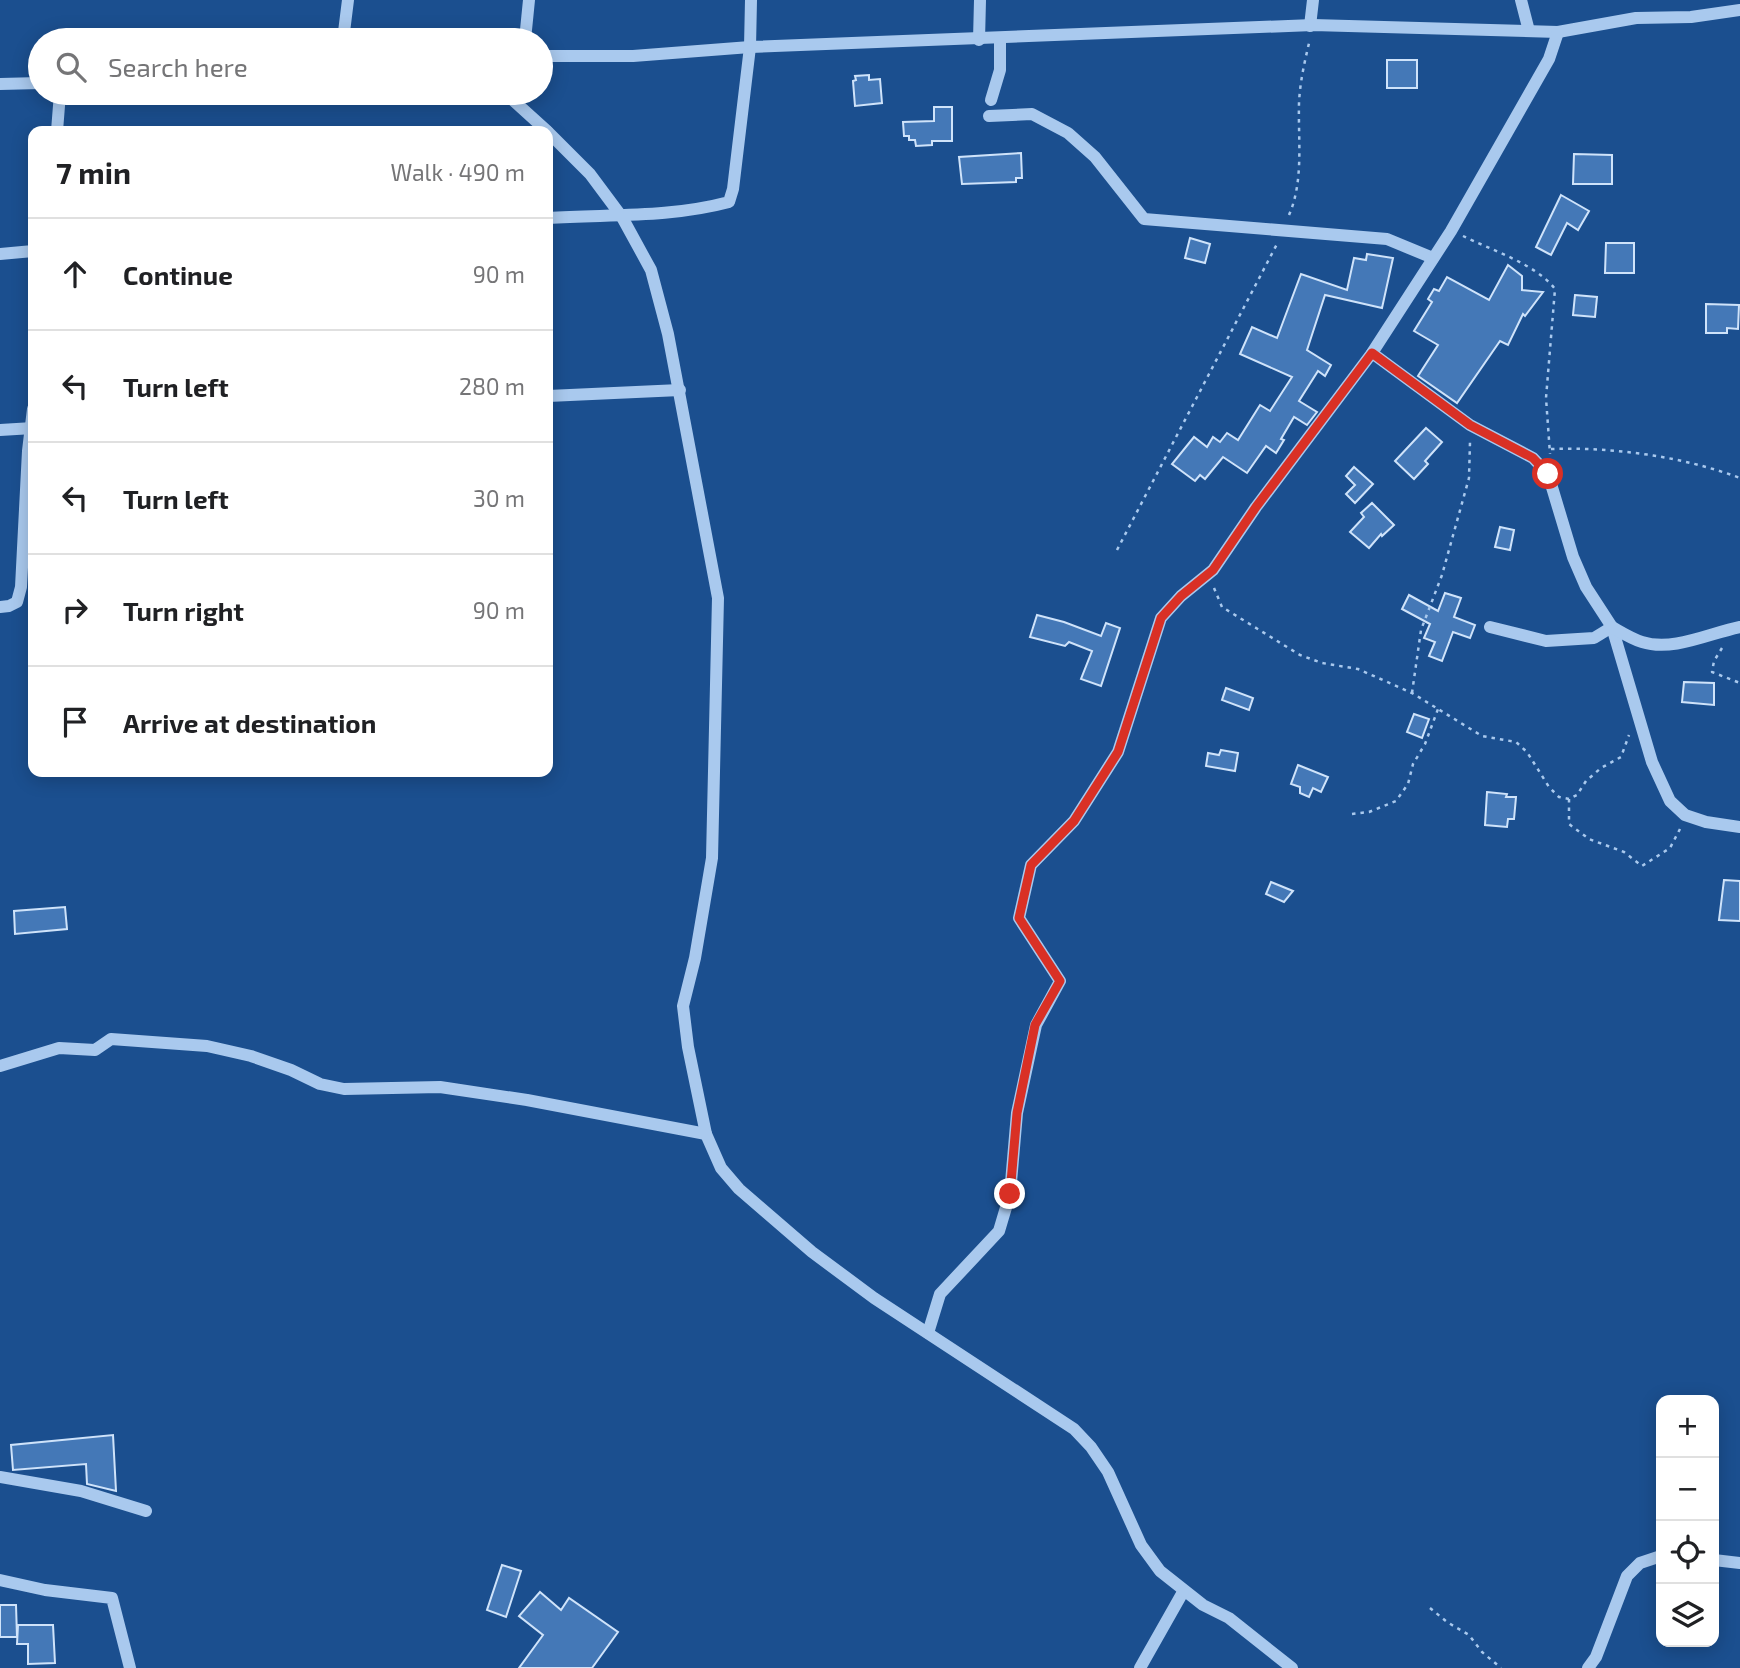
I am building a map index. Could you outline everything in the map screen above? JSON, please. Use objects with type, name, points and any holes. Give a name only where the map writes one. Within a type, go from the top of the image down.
[{"type":"street","points":[[344,28],[348,0]]},
{"type":"street","points":[[526,28],[529,0]]},
{"type":"street","points":[[553,218],[583,215],[622,217],[693,210],[729,202],[733,189],[750,47],[751,0]]},
{"type":"street","points":[[979,40],[980,0]]},
{"type":"street","points":[[1311,25],[1313,0]]},
{"type":"street","points":[[1521,0],[1529,31]]},
{"type":"street","points":[[553,56],[633,56],[750,47],[1311,25],[1558,32],[1636,19],[1691,17],[1740,10]]},
{"type":"street","points":[[928,1334],[940,1294],[999,1231],[1010,1194],[1017,1113],[1035,1025],[1060,981],[1019,918],[1031,865],[1074,821],[1118,752],[1161,618],[1181,596],[1213,570],[1256,507],[1372,353],[1451,231],[1549,59],[1558,32]]},
{"type":"street","points":[[991,100],[1000,70],[1000,39]]},
{"type":"street","points":[[0,84],[28,83]]},
{"type":"street","points":[[57,126],[59,105]]},
{"type":"street","points":[[518,105],[541,126]]},
{"type":"street","points":[[989,116],[1032,114],[1068,133],[1095,157],[1144,219],[1387,239],[1433,258]]},
{"type":"street","points":[[553,138],[590,174],[622,217],[651,270],[680,390],[718,597],[712,858],[695,958],[683,1006],[688,1046],[706,1134],[721,1168],[738,1189],[812,1252],[873,1298],[1074,1429],[1091,1447],[1108,1472],[1142,1545],[1160,1572],[1183,1592],[1229,1618],[1292,1668]]},
{"type":"street","points":[[0,254],[28,251]]},
{"type":"street","points":[[1372,353],[1470,425],[1533,458],[1548,474],[1573,557],[1586,587],[1612,627],[1651,762],[1670,801],[1692,818],[1740,827]]},
{"type":"street","points":[[553,396],[680,390]]},
{"type":"street","points":[[0,430],[28,428]]},
{"type":"street","points":[[0,607],[17,602],[21,587],[28,486]]},
{"type":"street","points":[[1490,627],[1546,641],[1594,638],[1612,627]]},
{"type":"street","points":[[1612,627],[1642,642],[1661,645],[1740,627]]},
{"type":"street","points":[[0,1066],[59,1048],[96,1050],[111,1039],[145,1040],[172,1045],[207,1046],[251,1056],[320,1084],[344,1089],[440,1087],[552,1104],[706,1134]]},
{"type":"street","points":[[0,1477],[81,1491],[146,1511]]},
{"type":"street","points":[[1588,1668],[1628,1576],[1640,1563],[1656,1558]]},
{"type":"street","points":[[1719,1561],[1740,1563]]},
{"type":"street","points":[[0,1580],[45,1591],[112,1598],[130,1668]]},
{"type":"street","points":[[1140,1668],[1183,1592]]},
{"type":"path","points":[[1117,550],[1166,461],[1294,205],[1299,157],[1301,82],[1311,25]]},
{"type":"path","points":[[1451,231],[1531,269],[1547,279],[1555,289],[1546,398],[1551,462]]},
{"type":"path","points":[[1412,693],[1421,630],[1442,575],[1469,478],[1470,425]]},
{"type":"path","points":[[1550,449],[1583,448],[1641,455],[1709,466],[1740,478]]},
{"type":"path","points":[[1213,570],[1214,593],[1222,607],[1300,655],[1322,663],[1358,669],[1412,693],[1482,736],[1516,743],[1528,752],[1549,787],[1559,797],[1569,799],[1577,795],[1586,780],[1622,757],[1636,708]]},
{"type":"path","points":[[1722,631],[1724,644],[1714,662],[1712,672],[1740,683]]},
{"type":"path","points":[[1352,814],[1368,812],[1396,801],[1408,783],[1413,764],[1425,744],[1438,709]]},
{"type":"path","points":[[1569,799],[1569,824],[1589,839],[1624,852],[1642,866],[1670,848],[1678,830],[1692,818]]},
{"type":"path","points":[[1430,1608],[1469,1635],[1482,1652],[1501,1668]]},
{"type":"building","points":[[1387,60],[1417,60],[1417,88],[1387,88]]},
{"type":"building","points":[[869,75],[869,80],[880,79],[882,103],[855,106],[855,76]]},
{"type":"building","points":[[934,107],[952,107],[952,141],[932,141],[932,145],[916,146],[915,140],[904,136],[903,122],[934,121]]},
{"type":"building","points":[[1021,153],[1022,178],[1016,178],[1016,182],[962,184],[959,157]]},
{"type":"building","points":[[1574,154],[1612,155],[1612,184],[1573,184]]},
{"type":"building","points":[[1561,195],[1589,211],[1578,230],[1567,223],[1551,255],[1536,247]]},
{"type":"building","points":[[1190,238],[1210,244],[1205,263],[1185,258]]},
{"type":"building","points":[[1606,243],[1634,243],[1634,273],[1605,273]]},
{"type":"building","points":[[1367,254],[1393,258],[1382,308],[1325,295],[1307,350],[1331,365],[1325,376],[1318,371],[1299,401],[1317,412],[1307,425],[1294,417],[1276,453],[1266,446],[1247,473],[1223,457],[1205,479],[1200,475],[1195,481],[1172,464],[1194,437],[1207,447],[1213,437],[1220,442],[1227,433],[1238,440],[1260,405],[1270,411],[1292,377],[1240,354],[1252,327],[1277,338],[1301,274],[1347,290],[1354,258],[1366,260]]},
{"type":"building","points":[[1508,265],[1522,276],[1522,290],[1543,292],[1525,316],[1523,314],[1508,345],[1500,341],[1457,403],[1418,376],[1438,345],[1414,331],[1432,302],[1428,299],[1434,289],[1439,291],[1447,277],[1489,300]]},
{"type":"building","points":[[1575,295],[1597,297],[1595,317],[1573,315]]},
{"type":"building","points":[[1706,304],[1739,305],[1738,329],[1727,328],[1727,333],[1706,333]]},
{"type":"building","points":[[1426,428],[1442,442],[1425,461],[1428,464],[1414,479],[1395,461]]},
{"type":"building","points":[[1354,467],[1373,484],[1355,503],[1346,494],[1355,485],[1346,476]]},
{"type":"building","points":[[1372,503],[1394,525],[1382,536],[1381,534],[1369,548],[1350,532],[1364,517],[1361,513]]},
{"type":"building","points":[[1500,527],[1514,530],[1510,550],[1495,547]]},
{"type":"building","points":[[1445,593],[1461,598],[1454,617],[1475,625],[1470,638],[1453,632],[1442,661],[1429,656],[1435,642],[1424,638],[1430,624],[1402,609],[1409,595],[1438,611]]},
{"type":"building","points":[[1037,615],[1101,636],[1106,623],[1120,628],[1101,686],[1081,679],[1092,651],[1069,642],[1065,646],[1030,637]]},
{"type":"building","points":[[1684,682],[1714,683],[1714,705],[1682,702]]},
{"type":"building","points":[[1226,688],[1253,698],[1249,710],[1222,700]]},
{"type":"building","points":[[1414,714],[1429,719],[1422,738],[1407,732]]},
{"type":"building","points":[[1221,750],[1238,753],[1235,771],[1206,766],[1208,753],[1219,755]]},
{"type":"building","points":[[1298,765],[1328,777],[1321,792],[1313,788],[1309,797],[1300,793],[1300,787],[1291,784]]},
{"type":"building","points":[[1487,792],[1516,797],[1514,819],[1508,819],[1507,827],[1485,825]]},
{"type":"building","points":[[1724,880],[1740,881],[1740,921],[1719,920]]},
{"type":"building","points":[[1271,882],[1293,891],[1284,902],[1266,894]]},
{"type":"building","points":[[65,907],[67,929],[15,934],[14,911]]},
{"type":"building","points":[[113,1435],[116,1491],[87,1484],[86,1464],[13,1470],[11,1445]]},
{"type":"building","points":[[502,1565],[521,1571],[506,1617],[487,1610]]},
{"type":"building","points":[[540,1592],[561,1610],[569,1598],[618,1632],[592,1668],[519,1668],[543,1635],[519,1616]]},
{"type":"building","points":[[0,1605],[16,1605],[17,1637],[0,1637]]},
{"type":"building","points":[[18,1625],[53,1625],[55,1663],[28,1664],[28,1644],[17,1644]]},
{"type":"route","points":[[1010,1194],[1017,1113],[1035,1025],[1060,981],[1019,918],[1031,865],[1074,821],[1118,752],[1161,618],[1181,596],[1213,570],[1256,507],[1372,353],[1470,425],[1533,458],[1548,474]]}]
